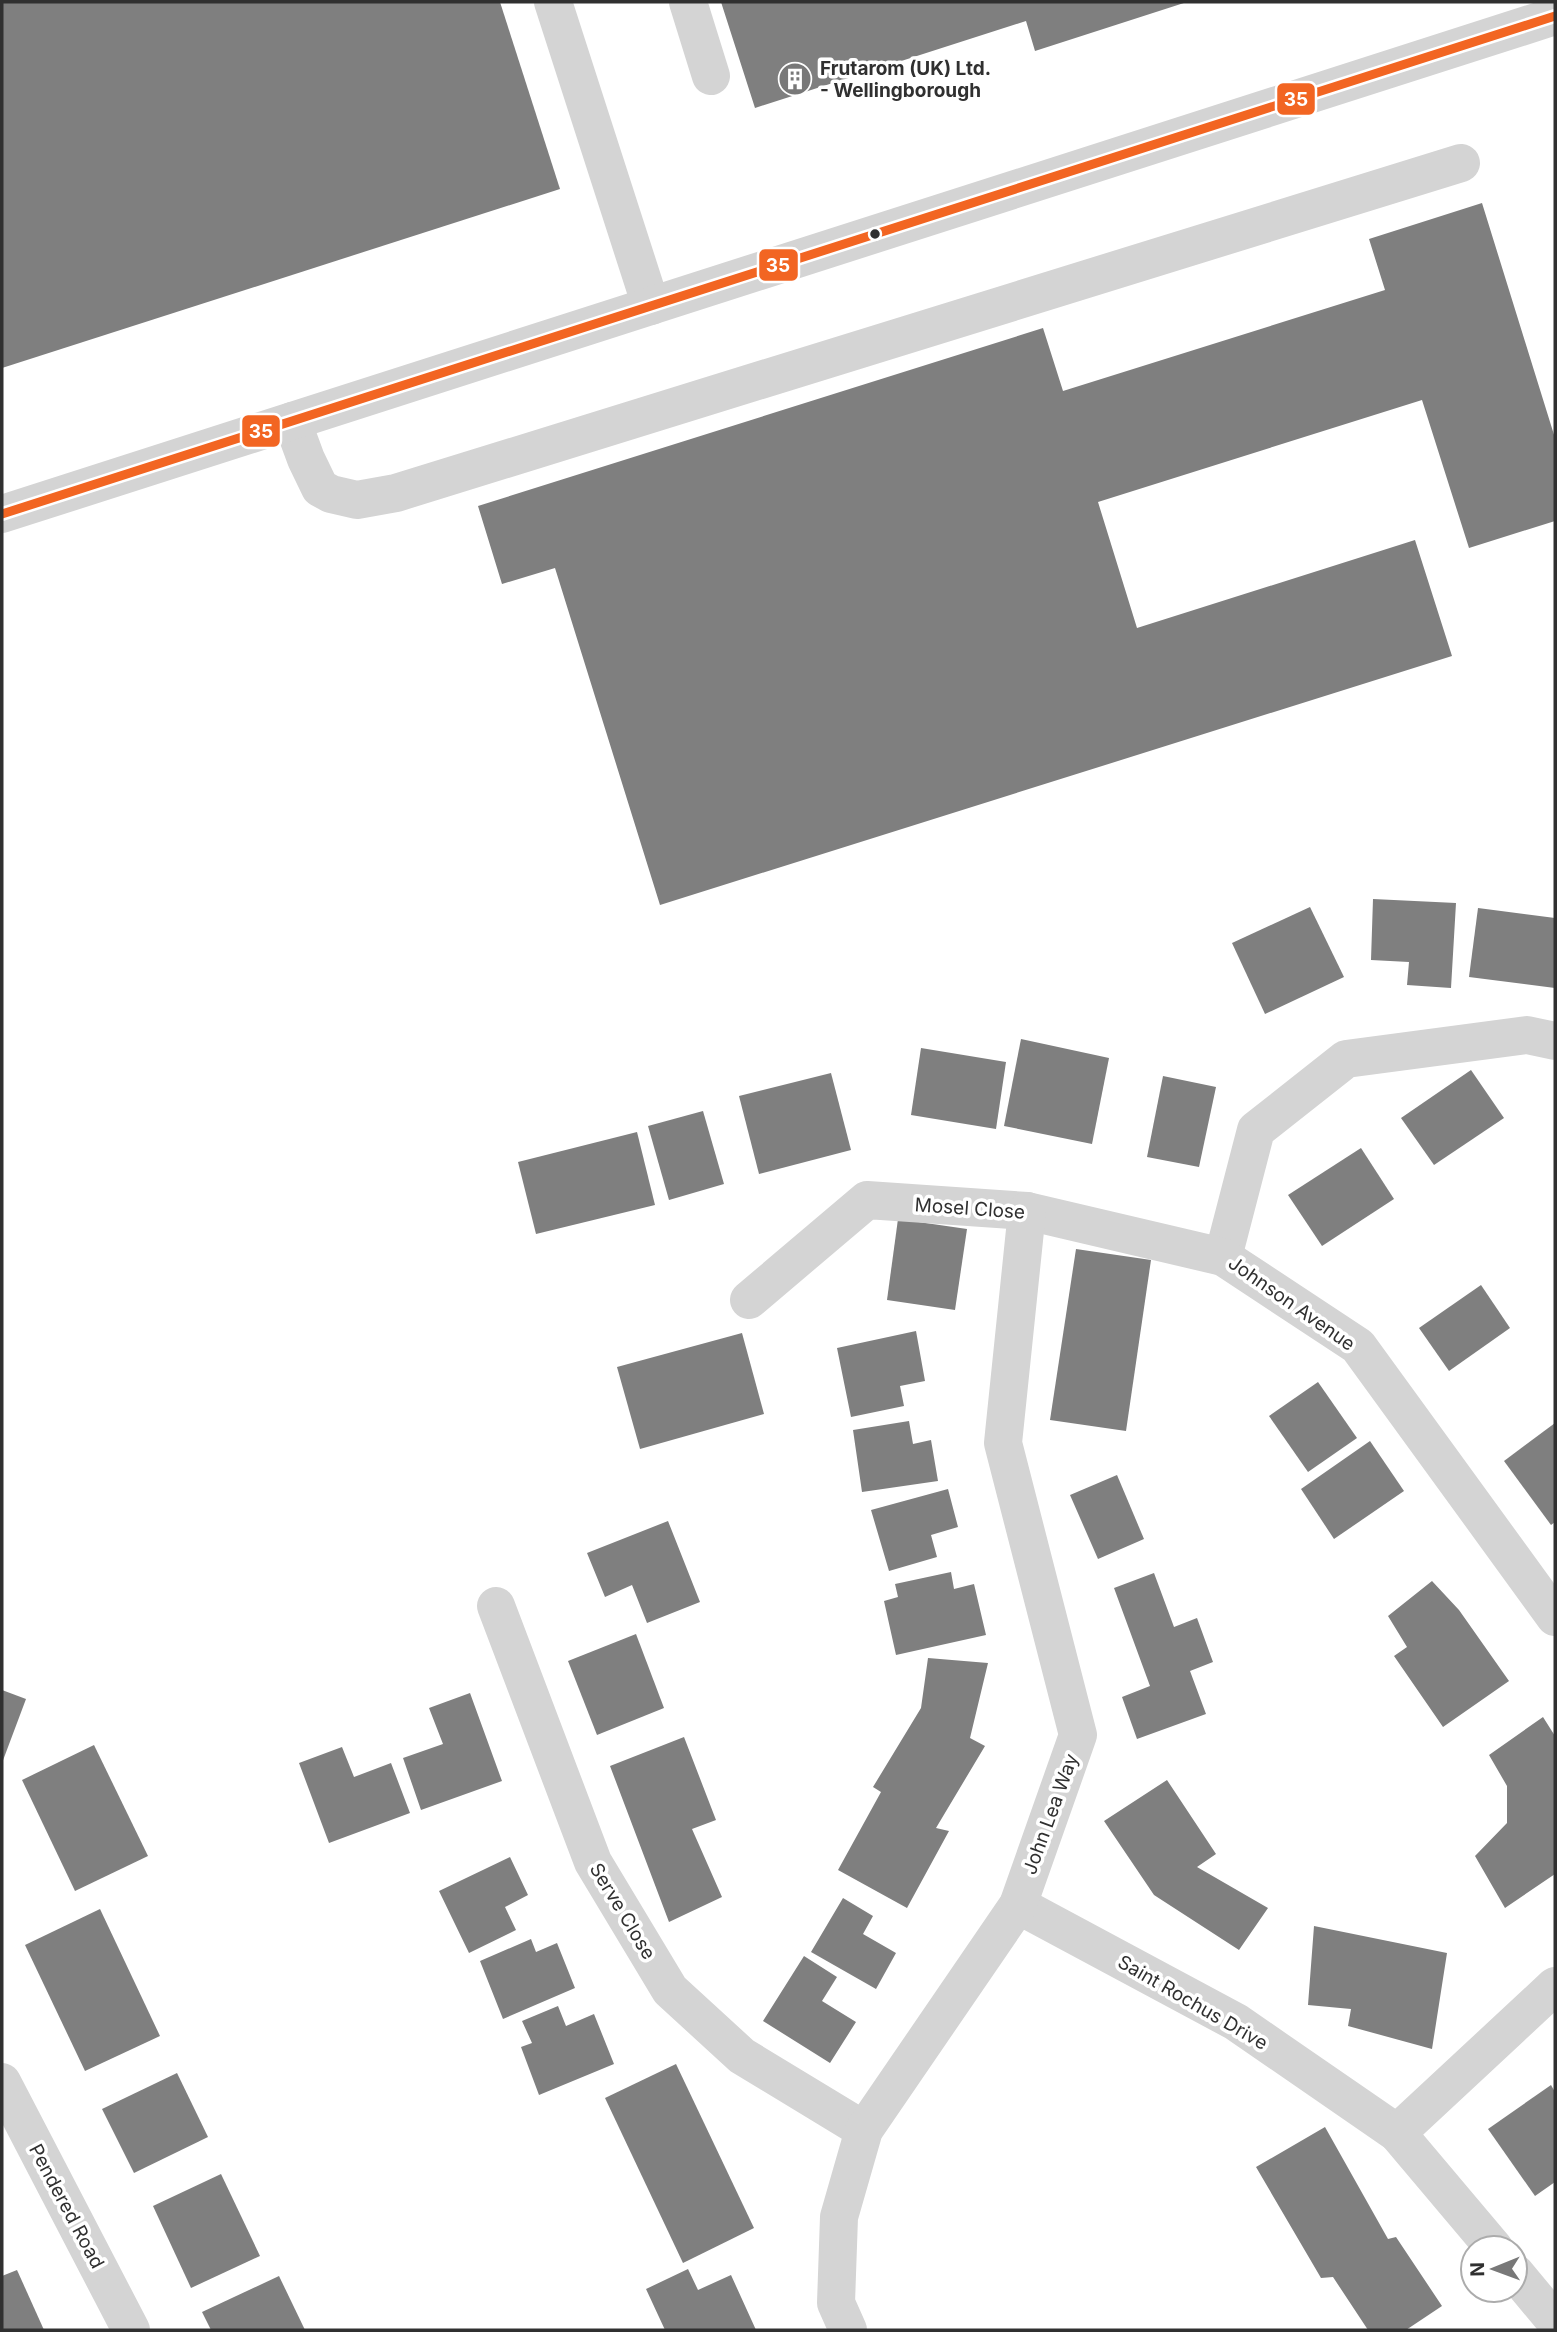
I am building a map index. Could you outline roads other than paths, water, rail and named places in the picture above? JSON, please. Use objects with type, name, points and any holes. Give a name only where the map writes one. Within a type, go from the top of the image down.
[{"type":"street","points":[[553,2],[651,306]]},
{"type":"street","points":[[688,2],[710,76]]},
{"type":"street","points":[[2,514],[1555,16]]},
{"type":"street","points":[[292,421],[306,460],[320,488],[331,494],[357,500],[396,493],[1461,163]]},
{"type":"street","name":"Johnson Avenue","points":[[1552,1607],[1358,1346],[1223,1257],[1256,1130],[1346,1059],[1527,1035],[1555,1041]]},
{"type":"street","name":"Mosel Close","points":[[750,1300],[867,1200],[1027,1211],[1223,1257]]},
{"type":"street","name":"John Lea Way","points":[[848,2330],[836,2303],[838,2217],[864,2130],[1018,1905],[1078,1735],[1003,1443],[1027,1211]]},
{"type":"street","name":"Serve Close","points":[[496,1606],[593,1862],[670,1990],[742,2056],[864,2130]]},
{"type":"street","name":"Saint Rochus Drive","points":[[1018,1905],[1236,2022],[1397,2133],[1482,2234]]},
{"type":"street","points":[[1397,2133],[1555,1986]]},
{"type":"street","name":"Pendered Road","points":[[2,2082],[131,2330]]},
{"type":"street","points":[[1529,2290],[1555,2321]]},
{"type":"place","name":"Frutarom (UK) Ltd. - Wellingborough","points":[[795,79]]}]
